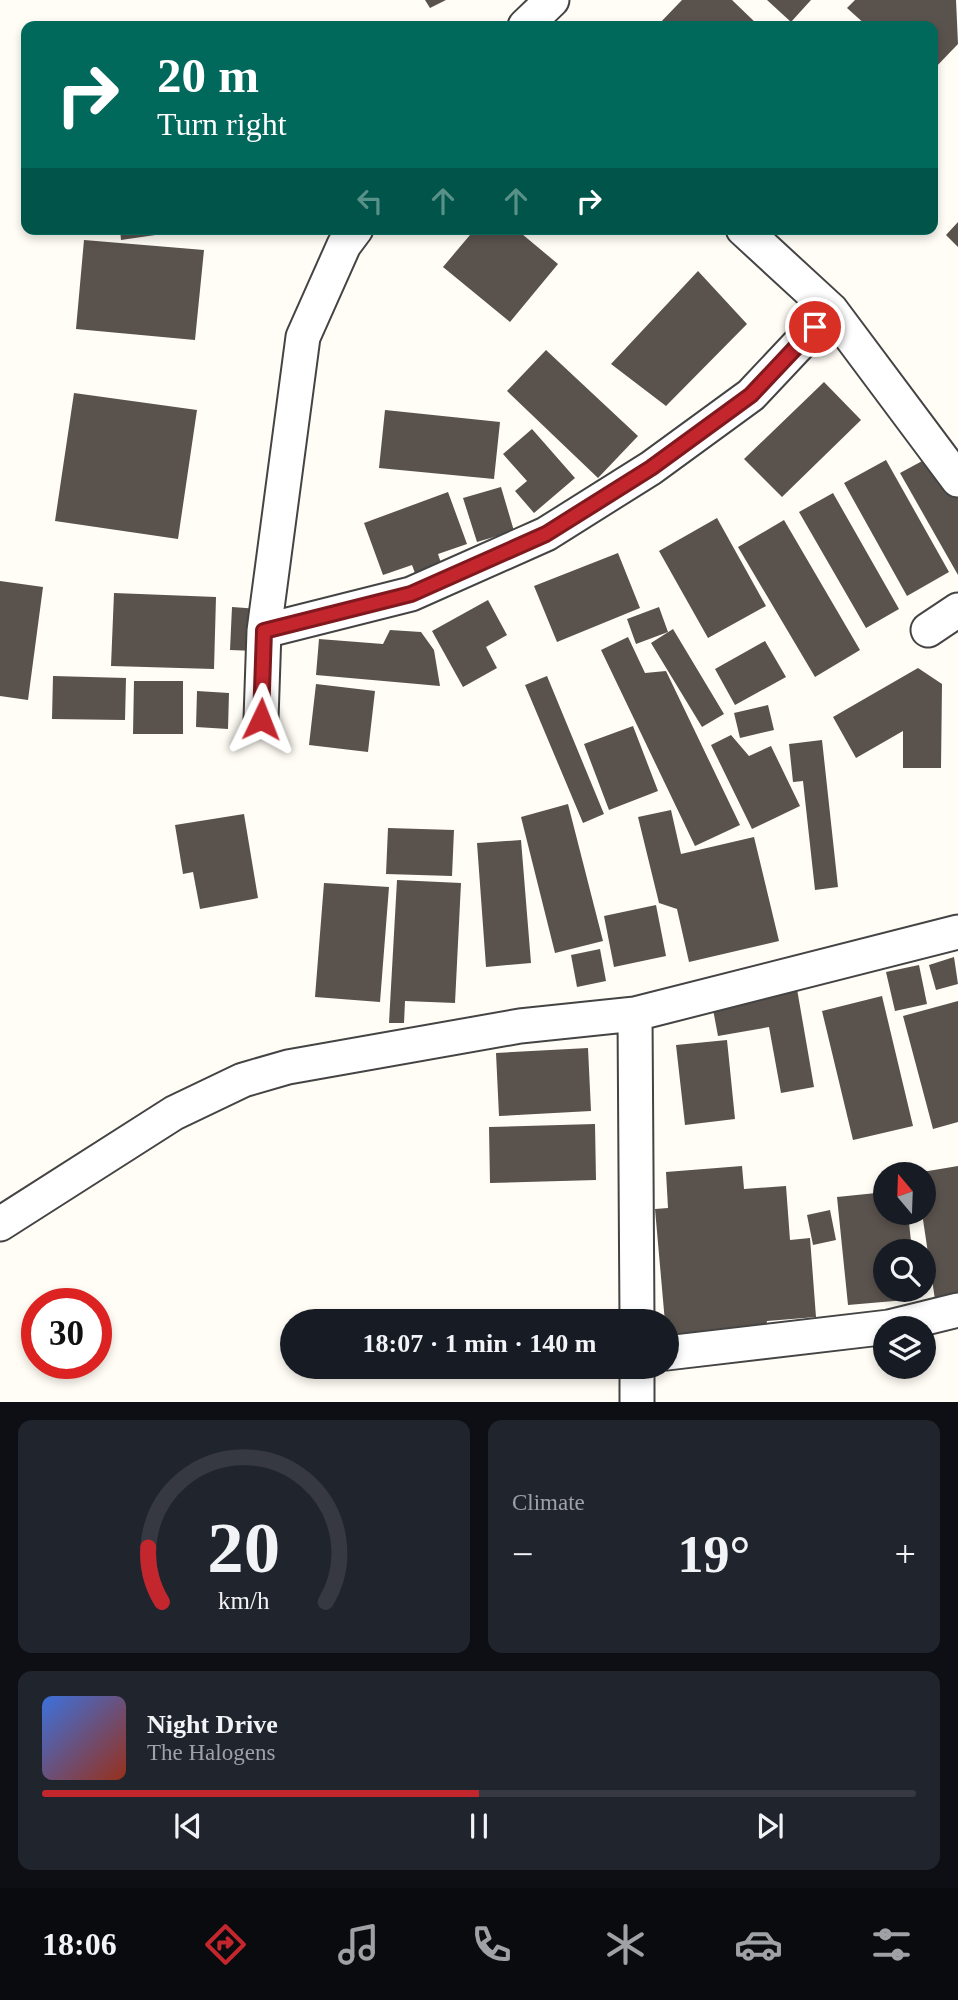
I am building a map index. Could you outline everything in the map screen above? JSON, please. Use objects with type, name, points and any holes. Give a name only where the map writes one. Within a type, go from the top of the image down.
[{"type":"street","points":[[530,21],[552,0]]},
{"type":"street","points":[[261,719],[264,631],[303,337],[344,246],[352,235]]},
{"type":"street","points":[[750,235],[831,310],[958,480]]},
{"type":"street","points":[[264,631],[411,594],[546,534],[651,468],[751,395],[831,310]]},
{"type":"street","points":[[928,630],[958,610]]},
{"type":"street","points":[[0,1224],[174,1113],[243,1080],[288,1068],[520,1026],[635,1014],[958,932]]},
{"type":"street","points":[[635,1014],[637,1309]]},
{"type":"street","points":[[679,1352],[890,1327],[958,1310]]},
{"type":"street","points":[[637,1379],[638,1402]]},
{"type":"building","points":[[425,0],[446,0],[430,8]]},
{"type":"building","points":[[682,0],[732,0],[754,21],[662,21]]},
{"type":"building","points":[[767,0],[811,0],[790,21]]},
{"type":"building","points":[[855,0],[956,0],[958,44],[938,65],[938,21],[861,21],[847,8]]},
{"type":"building","points":[[958,222],[958,247],[946,235]]},
{"type":"building","points":[[121,235],[155,235],[121,240]]},
{"type":"building","points":[[470,235],[523,235],[558,264],[510,322],[443,267]]},
{"type":"building","points":[[84,240],[204,250],[195,340],[76,329]]},
{"type":"building","points":[[698,271],[747,324],[666,406],[611,364]]},
{"type":"building","points":[[546,350],[638,436],[598,478],[507,391]]},
{"type":"building","points":[[824,382],[861,420],[782,497],[744,459]]},
{"type":"building","points":[[74,393],[197,410],[178,539],[55,521]]},
{"type":"building","points":[[385,410],[500,422],[494,479],[379,468]]},
{"type":"building","points":[[532,429],[575,478],[534,513],[515,491],[527,481],[503,454]]},
{"type":"building","points":[[937,453],[958,490],[958,575],[900,473]]},
{"type":"building","points":[[886,460],[949,572],[907,596],[844,483]]},
{"type":"building","points":[[501,487],[514,531],[477,542],[463,498]]},
{"type":"building","points":[[448,492],[467,544],[438,554],[445,575],[419,584],[412,565],[383,575],[364,523]]},
{"type":"building","points":[[833,493],[899,609],[866,628],[799,512]]},
{"type":"building","points":[[717,518],[766,606],[708,638],[659,551]]},
{"type":"building","points":[[784,520],[860,650],[815,677],[738,547]]},
{"type":"building","points":[[618,553],[640,608],[557,642],[534,586]]},
{"type":"building","points":[[0,581],[43,587],[28,700],[0,696]]},
{"type":"building","points":[[114,593],[216,597],[214,669],[111,666]]},
{"type":"building","points":[[488,600],[507,635],[486,647],[497,668],[463,687],[432,631]]},
{"type":"building","points":[[232,607],[261,609],[259,651],[230,650]]},
{"type":"building","points":[[659,607],[668,632],[636,644],[627,619]]},
{"type":"building","points":[[673,629],[724,714],[702,727],[651,643]]},
{"type":"building","points":[[390,630],[421,632],[434,650],[440,686],[316,675],[319,639],[383,644]]},
{"type":"building","points":[[628,637],[645,673],[666,671],[740,825],[695,846],[601,650]]},
{"type":"building","points":[[765,641],[786,677],[735,705],[715,669]]},
{"type":"building","points":[[918,668],[942,684],[941,768],[903,768],[903,731],[856,758],[833,717]]},
{"type":"building","points":[[53,676],[126,678],[125,720],[52,719]]},
{"type":"building","points":[[547,676],[604,814],[583,823],[525,685]]},
{"type":"building","points":[[134,681],[183,681],[183,734],[133,734]]},
{"type":"building","points":[[316,684],[375,691],[368,752],[309,745]]},
{"type":"building","points":[[197,691],[229,693],[228,729],[196,727]]},
{"type":"building","points":[[768,705],[774,730],[740,738],[734,713]]},
{"type":"building","points":[[633,726],[658,791],[609,810],[584,744]]},
{"type":"building","points":[[731,735],[749,756],[771,746],[800,806],[752,829],[711,745]]},
{"type":"building","points":[[822,740],[838,887],[815,890],[803,781],[793,782],[789,744]]},
{"type":"building","points":[[568,804],[603,941],[555,953],[521,817]]},
{"type":"building","points":[[671,810],[681,854],[754,837],[779,941],[689,962],[677,909],[659,903],[638,817]]},
{"type":"building","points":[[244,814],[258,898],[200,909],[193,872],[183,874],[175,825]]},
{"type":"building","points":[[388,828],[454,830],[452,876],[386,874]]},
{"type":"building","points":[[521,840],[531,963],[486,967],[477,843]]},
{"type":"building","points":[[397,880],[461,883],[455,1003],[405,1001],[404,1023],[389,1023]]},
{"type":"building","points":[[324,883],[389,887],[380,1002],[315,997]]},
{"type":"building","points":[[656,905],[666,956],[614,967],[604,916]]},
{"type":"building","points":[[600,949],[606,981],[577,987],[571,955]]},
{"type":"building","points":[[954,957],[958,984],[936,990],[929,965]]},
{"type":"building","points":[[919,965],[927,1004],[895,1011],[886,972]]},
{"type":"building","points":[[797,989],[814,1087],[781,1093],[769,1027],[718,1036],[712,1004]]},
{"type":"building","points":[[882,996],[913,1126],[853,1140],[822,1011]]},
{"type":"building","points":[[958,1001],[958,1122],[933,1129],[903,1016]]},
{"type":"building","points":[[727,1040],[735,1119],[685,1125],[676,1045]]},
{"type":"building","points":[[588,1048],[591,1111],[499,1116],[496,1053]]},
{"type":"building","points":[[595,1124],[596,1180],[490,1183],[489,1127]]},
{"type":"building","points":[[742,1166],[744,1189],[786,1186],[790,1240],[810,1238],[816,1317],[767,1321],[764,1337],[679,1344],[679,1309],[664,1309],[655,1209],[668,1208],[666,1172]]},
{"type":"building","points":[[958,1166],[958,1310],[937,1313],[936,1239],[926,1239],[924,1225],[936,1225],[936,1170]]},
{"type":"building","points":[[873,1193],[873,1225],[909,1225],[911,1239],[873,1239],[873,1302],[882,1302],[848,1305],[837,1197]]},
{"type":"building","points":[[830,1210],[836,1240],[813,1245],[807,1215]]},
{"type":"route","points":[[261,719],[264,631],[411,594],[546,534],[651,468],[751,395],[815,327]]}]
